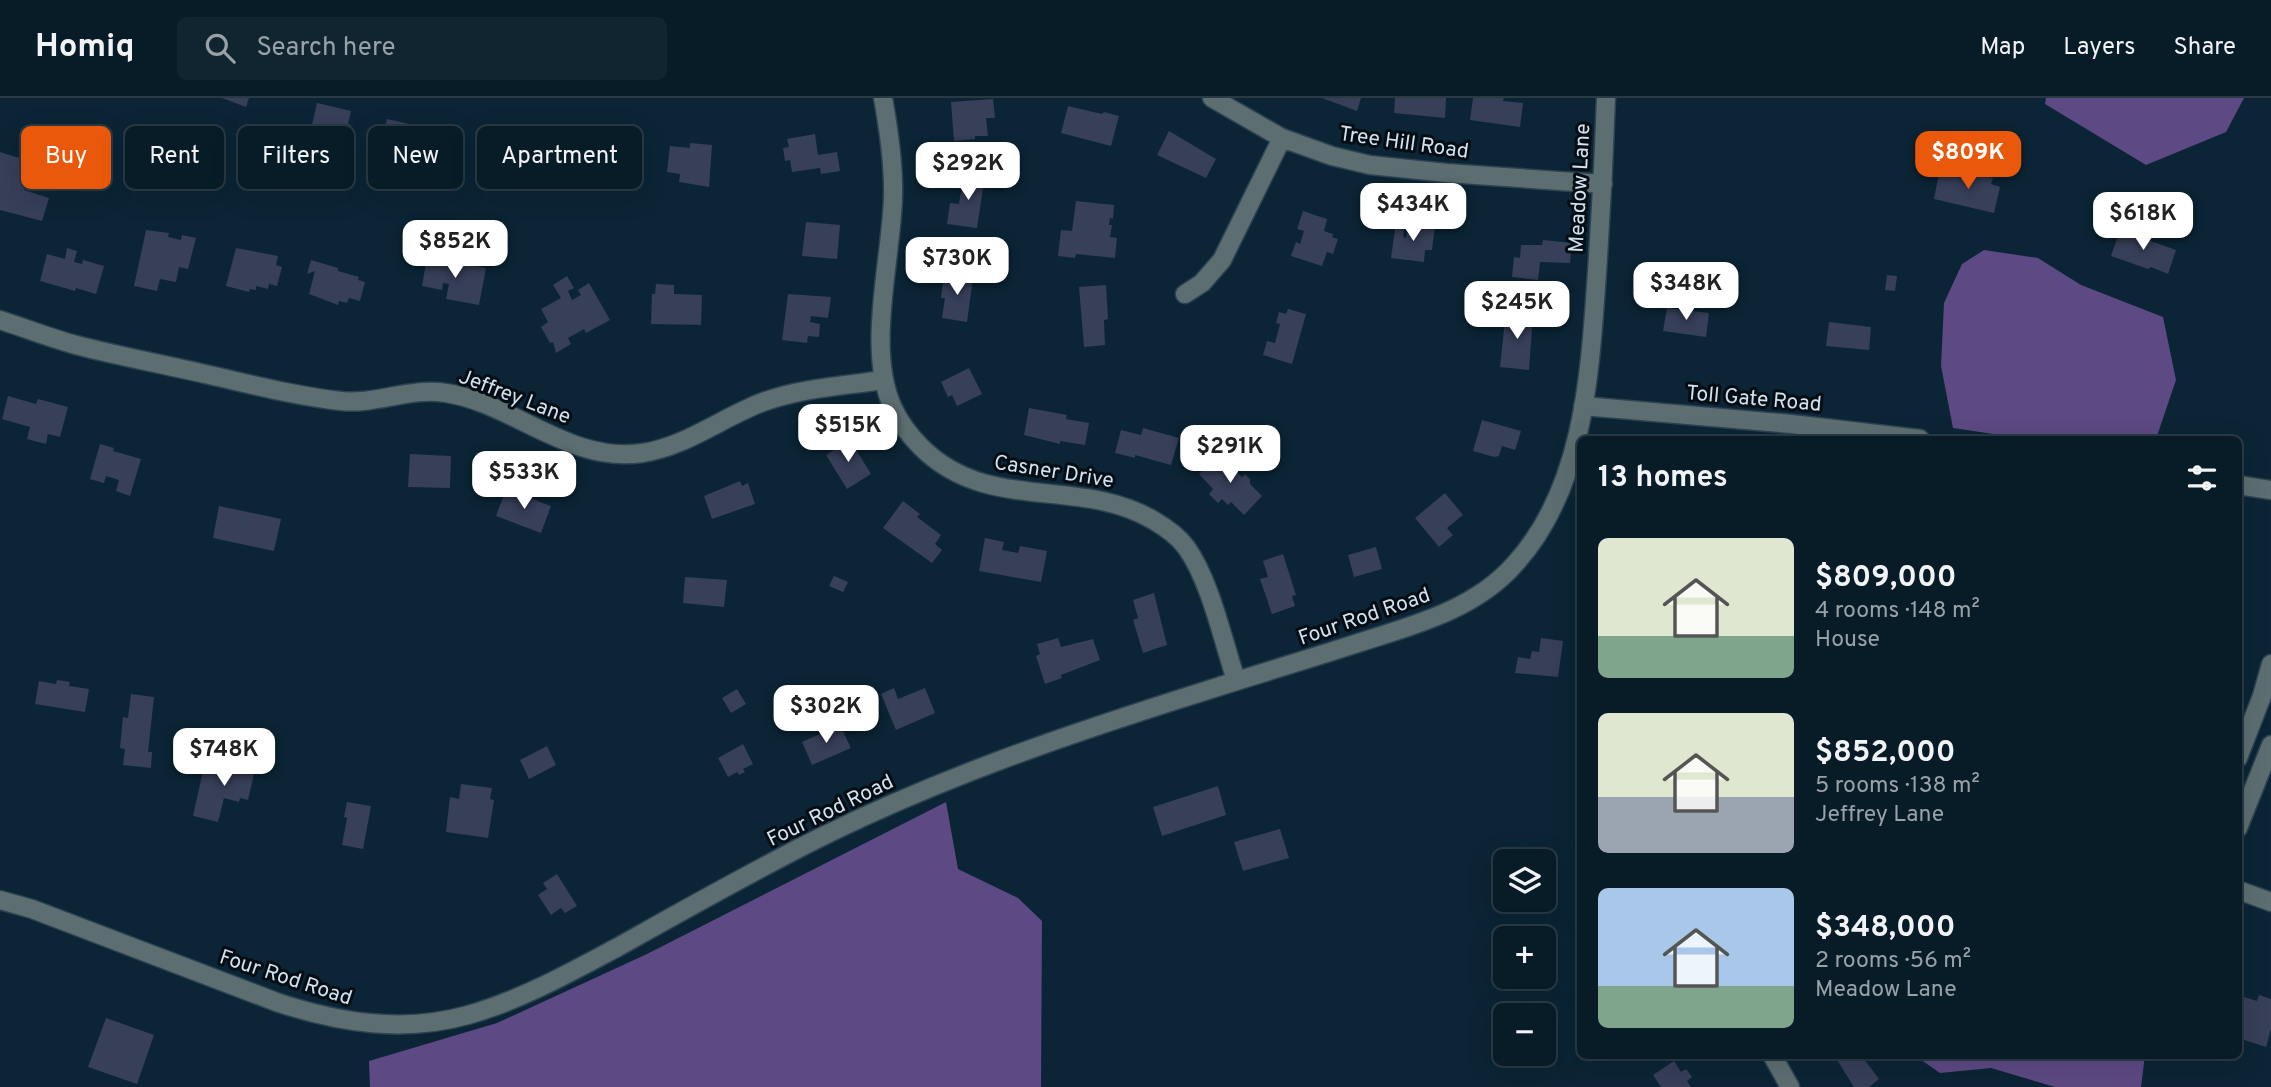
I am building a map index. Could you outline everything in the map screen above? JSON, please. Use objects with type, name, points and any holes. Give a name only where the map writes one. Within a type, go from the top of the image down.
[{"type":"street","name":"Casner Drive","points":[[883,98],[892,162],[893,198],[881,354],[883,380],[893,409],[910,436],[933,459],[960,477],[993,487],[1111,501],[1139,511],[1165,527],[1185,545],[1201,572],[1236,680]]},
{"type":"street","name":"Tree Hill Road","points":[[1212,98],[1282,138],[1332,156],[1370,165],[1603,184]]},
{"type":"street","name":"Meadow Lane","points":[[1583,406],[1593,321],[1606,98]]},
{"type":"street","points":[[1185,294],[1202,283],[1223,260],[1282,138]]},
{"type":"street","name":"Jeffrey Lane","points":[[0,320],[75,345],[302,396],[344,401],[383,399],[418,392],[446,393],[479,402],[549,435],[586,448],[614,453],[639,454],[664,448],[766,401],[802,392],[883,380]]},
{"type":"street","name":"Toll Gate Road","points":[[1583,406],[1894,436]]},
{"type":"street","name":"Four Rod Road","points":[[0,900],[32,909],[317,1015],[368,1024],[394,1025],[465,1016],[557,980],[818,839],[958,775],[1072,733],[1422,622],[1455,608],[1484,592],[1511,570],[1534,543],[1557,501],[1573,451],[1583,406]]},
{"type":"street","points":[[2242,486],[2271,490]]},
{"type":"street","points":[[2242,748],[2271,664]]},
{"type":"street","points":[[2242,818],[2271,745]]},
{"type":"street","points":[[2242,757],[2264,763]]},
{"type":"street","points":[[2242,891],[2271,902]]},
{"type":"street","points":[[1774,1059],[1790,1087]]},
{"type":"shaded area","points":[[2046,98],[2244,98],[2226,132],[2146,165],[2045,104]]},
{"type":"shaded area","points":[[1984,250],[2038,258],[2081,285],[2163,317],[2176,380],[2157,436],[2007,436],[1953,428],[1941,366],[1944,303],[1962,264]]},
{"type":"shaded area","points":[[946,802],[958,869],[1018,898],[1042,921],[1041,1087],[370,1087],[369,1061],[497,1023],[647,954]]},
{"type":"shaded area","points":[[1920,1059],[2144,1059],[2141,1087],[2055,1087],[1991,1068],[1940,1073]]},
{"type":"building","points":[[222,98],[249,98],[246,107]]},
{"type":"building","points":[[1322,98],[1361,98],[1357,111]]},
{"type":"building","points":[[1395,98],[1446,98],[1445,118],[1394,113]]},
{"type":"building","points":[[1473,98],[1504,98],[1503,101],[1523,103],[1520,127],[1470,120]]},
{"type":"building","points":[[993,99],[995,118],[986,118],[988,136],[954,141],[951,102]]},
{"type":"building","points":[[317,103],[351,111],[348,124],[351,126],[312,126]]},
{"type":"building","points":[[1068,106],[1119,116],[1111,146],[1061,133]]},
{"type":"building","points":[[387,119],[418,126],[386,126]]},
{"type":"building","points":[[1169,131],[1216,159],[1206,178],[1157,155]]},
{"type":"building","points":[[815,134],[818,155],[837,152],[840,171],[821,174],[820,168],[792,172],[790,160],[785,161],[783,148],[789,147],[787,139]]},
{"type":"building","points":[[690,143],[712,145],[709,187],[679,182],[680,174],[667,172],[670,146],[690,148]]},
{"type":"building","points":[[0,152],[21,159],[21,189],[49,198],[42,221],[0,210]]},
{"type":"building","points":[[1963,171],[1993,178],[1991,184],[2000,187],[1994,213],[1934,199],[1939,173],[1962,178]]},
{"type":"building","points":[[964,172],[985,175],[977,228],[947,224],[950,203],[959,204]]},
{"type":"building","points":[[1076,201],[1114,205],[1113,219],[1110,218],[1109,225],[1112,225],[1110,237],[1117,238],[1115,258],[1076,254],[1075,258],[1058,256],[1061,230],[1072,231]]},
{"type":"building","points":[[1303,211],[1327,219],[1324,231],[1338,239],[1333,254],[1327,252],[1322,266],[1291,256],[1296,242],[1300,244],[1304,231],[1297,229]]},
{"type":"building","points":[[806,222],[840,225],[837,259],[802,256]]},
{"type":"building","points":[[1396,222],[1405,223],[1403,237],[1406,238],[1407,233],[1415,234],[1416,224],[1435,226],[1432,250],[1425,250],[1424,262],[1391,258]]},
{"type":"building","points":[[146,230],[169,233],[168,237],[181,240],[182,235],[196,238],[188,269],[179,267],[176,282],[160,279],[157,291],[134,286]]},
{"type":"building","points":[[2120,230],[2176,250],[2168,274],[2111,256]]},
{"type":"building","points":[[1543,240],[1572,243],[1570,263],[1540,262],[1538,280],[1512,277],[1514,257],[1520,258],[1521,245],[1542,245]]},
{"type":"building","points":[[67,248],[77,251],[74,262],[82,264],[83,260],[104,266],[96,294],[40,281],[47,254],[65,259]]},
{"type":"building","points":[[236,248],[278,256],[276,265],[282,267],[277,286],[269,284],[268,289],[256,286],[256,290],[250,289],[249,292],[226,286]]},
{"type":"building","points":[[427,257],[486,268],[479,305],[446,299],[449,284],[443,283],[442,290],[422,286]]},
{"type":"building","points":[[311,260],[338,268],[338,271],[359,277],[358,280],[365,282],[360,301],[349,298],[347,303],[339,301],[338,305],[309,294],[315,271],[307,274]]},
{"type":"building","points":[[944,274],[973,278],[967,322],[942,318]]},
{"type":"building","points":[[1887,275],[1897,276],[1895,291],[1885,290]]},
{"type":"building","points":[[567,276],[574,288],[568,291],[572,300],[581,295],[578,290],[589,283],[610,320],[586,333],[584,329],[568,338],[571,344],[556,353],[553,342],[550,343],[541,327],[548,322],[541,309],[561,298],[553,285]]},
{"type":"building","points":[[656,284],[674,285],[674,294],[702,295],[701,325],[651,324],[652,294],[655,294]]},
{"type":"building","points":[[1106,285],[1108,319],[1104,320],[1105,345],[1084,347],[1079,287]]},
{"type":"building","points":[[788,294],[831,297],[828,318],[811,316],[810,322],[820,324],[819,337],[808,336],[807,343],[782,340]]},
{"type":"building","points":[[1667,308],[1709,313],[1706,337],[1663,331]]},
{"type":"building","points":[[1288,309],[1306,314],[1292,364],[1263,355],[1267,341],[1275,343],[1280,324],[1276,323],[1279,312],[1286,314]]},
{"type":"building","points":[[1506,311],[1533,314],[1529,370],[1500,367]]},
{"type":"building","points":[[1829,322],[1871,327],[1869,350],[1826,346]]},
{"type":"building","points":[[969,368],[982,394],[957,406],[952,395],[948,397],[941,382]]},
{"type":"building","points":[[8,396],[36,404],[38,399],[68,407],[60,437],[48,434],[46,444],[27,439],[30,427],[2,419]]},
{"type":"building","points":[[1029,408],[1067,415],[1066,419],[1089,423],[1085,445],[1060,441],[1060,444],[1024,435]]},
{"type":"building","points":[[1482,420],[1521,431],[1515,450],[1502,446],[1499,456],[1494,457],[1473,451]]},
{"type":"building","points":[[1143,428],[1179,438],[1171,465],[1135,455],[1135,458],[1115,453],[1121,430],[1141,435]]},
{"type":"building","points":[[850,440],[871,474],[847,489],[826,455]]},
{"type":"building","points":[[100,444],[114,448],[113,451],[141,459],[130,496],[116,491],[119,480],[106,476],[104,483],[90,479]]},
{"type":"building","points":[[410,454],[451,456],[450,488],[408,487]]},
{"type":"building","points":[[1219,454],[1242,477],[1245,474],[1250,479],[1250,484],[1262,496],[1244,515],[1231,502],[1228,505],[1222,499],[1218,503],[1209,494],[1213,489],[1199,474]]},
{"type":"building","points":[[740,481],[742,486],[748,483],[755,504],[712,519],[704,496]]},
{"type":"building","points":[[506,489],[551,506],[541,533],[496,516]]},
{"type":"building","points":[[1445,493],[1463,515],[1447,528],[1453,535],[1439,547],[1415,518]]},
{"type":"building","points":[[903,501],[920,514],[917,517],[941,535],[935,544],[942,550],[932,563],[883,528]]},
{"type":"building","points":[[219,506],[281,519],[274,551],[213,538]]},
{"type":"building","points":[[985,538],[1004,542],[1002,550],[1018,553],[1020,546],[1047,551],[1041,582],[979,571]]},
{"type":"building","points":[[1376,547],[1382,569],[1354,577],[1348,555]]},
{"type":"building","points":[[1283,554],[1296,595],[1292,596],[1295,606],[1272,614],[1260,579],[1268,577],[1263,561]]},
{"type":"building","points":[[834,576],[848,582],[843,592],[829,586]]},
{"type":"building","points":[[685,577],[727,580],[724,607],[683,603]]},
{"type":"building","points":[[1154,593],[1167,645],[1143,653],[1133,620],[1138,618],[1133,600]]},
{"type":"building","points":[[1058,638],[1061,647],[1093,639],[1100,660],[1045,684],[1036,656],[1040,654],[1037,644]]},
{"type":"building","points":[[1541,638],[1563,641],[1558,677],[1515,673],[1518,657],[1530,659],[1532,651],[1539,652]]},
{"type":"building","points":[[57,680],[70,682],[69,686],[89,689],[85,712],[35,704],[39,681],[56,684]]},
{"type":"building","points":[[894,688],[898,699],[925,688],[935,713],[896,730],[881,694]]},
{"type":"building","points":[[737,689],[746,704],[731,713],[722,698]]},
{"type":"building","points":[[131,694],[154,697],[148,752],[152,752],[151,768],[123,765],[125,749],[120,748],[123,717],[128,718]]},
{"type":"building","points":[[840,725],[851,748],[812,765],[802,742]]},
{"type":"building","points":[[743,744],[753,764],[743,769],[745,772],[739,775],[737,772],[728,777],[718,758]]},
{"type":"building","points":[[547,746],[556,765],[529,779],[520,760]]},
{"type":"building","points":[[233,756],[257,761],[248,800],[240,798],[239,802],[224,798],[218,822],[193,816],[204,766],[230,772]]},
{"type":"building","points":[[461,784],[492,788],[490,799],[494,800],[488,838],[446,832],[450,797],[459,799]]},
{"type":"building","points":[[1218,786],[1226,815],[1162,836],[1153,807]]},
{"type":"building","points":[[347,802],[371,806],[363,849],[342,845]]},
{"type":"building","points":[[1280,829],[1289,858],[1243,871],[1234,842]]},
{"type":"building","points":[[557,874],[577,906],[565,913],[561,908],[551,915],[538,895],[547,889],[543,883]]},
{"type":"building","points":[[2259,995],[2271,999],[2271,1029],[2266,1047],[2242,1039],[2242,996],[2257,1001]]},
{"type":"building","points":[[106,1018],[154,1035],[137,1084],[88,1067]]},
{"type":"building","points":[[1836,1059],[1864,1059],[1879,1079],[1869,1087],[1854,1087]]},
{"type":"building","points":[[1674,1061],[1681,1072],[1686,1069],[1692,1077],[1687,1081],[1691,1087],[1661,1087],[1653,1075]]}]
